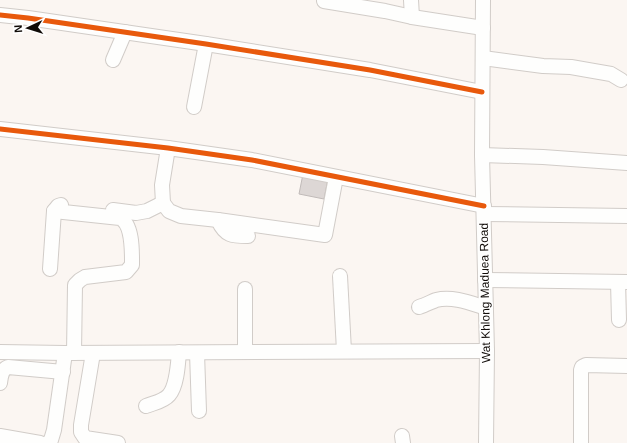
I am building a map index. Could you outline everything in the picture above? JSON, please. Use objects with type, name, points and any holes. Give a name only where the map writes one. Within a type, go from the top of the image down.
[{"type":"street","points":[[411,0],[412,17]]},
{"type":"street","name":"Wat Khlong Maduea Road","points":[[483,0],[482,155],[487,351],[486,443]]},
{"type":"street","points":[[324,1],[385,5],[412,17],[483,28]]},
{"type":"street","points":[[0,15],[206,44],[370,70],[482,92]]},
{"type":"street","points":[[113,60],[125,32]]},
{"type":"street","points":[[194,107],[206,44]]},
{"type":"street","points":[[483,58],[543,66],[570,76],[609,81],[624,80]]},
{"type":"street","points":[[0,129],[168,148],[252,160],[484,210],[627,216]]},
{"type":"street","points":[[168,148],[162,185],[163,203],[169,211],[180,216],[325,235],[336,177]]},
{"type":"street","points":[[482,155],[627,163]]},
{"type":"street","points":[[50,269],[54,210],[58,206],[65,205],[136,213],[146,211],[163,203]]},
{"type":"street","points":[[48,443],[51,440],[54,430],[63,372],[70,353],[75,285],[85,277],[126,272],[132,266],[131,240],[125,220],[120,218],[54,210]]},
{"type":"street","points":[[218,220],[221,228],[226,233],[233,236],[248,236]]},
{"type":"street","points":[[340,276],[344,351]]},
{"type":"street","points":[[485,280],[623,282],[619,320]]},
{"type":"street","points":[[245,289],[245,352]]},
{"type":"street","points":[[419,308],[436,300],[446,298],[486,308]]},
{"type":"street","points":[[0,352],[197,353],[487,351]]},
{"type":"street","points":[[146,406],[161,401],[169,395],[177,373],[179,352]]},
{"type":"street","points":[[93,353],[81,432],[85,438],[118,443]]},
{"type":"street","points":[[197,353],[199,410]]},
{"type":"street","points":[[581,443],[582,367],[586,365],[627,366]]},
{"type":"street","points":[[0,383],[3,371],[6,367],[13,366],[63,372]]},
{"type":"street","points":[[0,436],[40,443]]},
{"type":"building","points":[[303,174],[328,179],[324,199],[299,194]]},
{"type":"cycle path","points":[[0,15],[206,44],[370,70],[482,92]]},
{"type":"cycle path","points":[[0,129],[168,148],[252,160],[484,206]]}]
